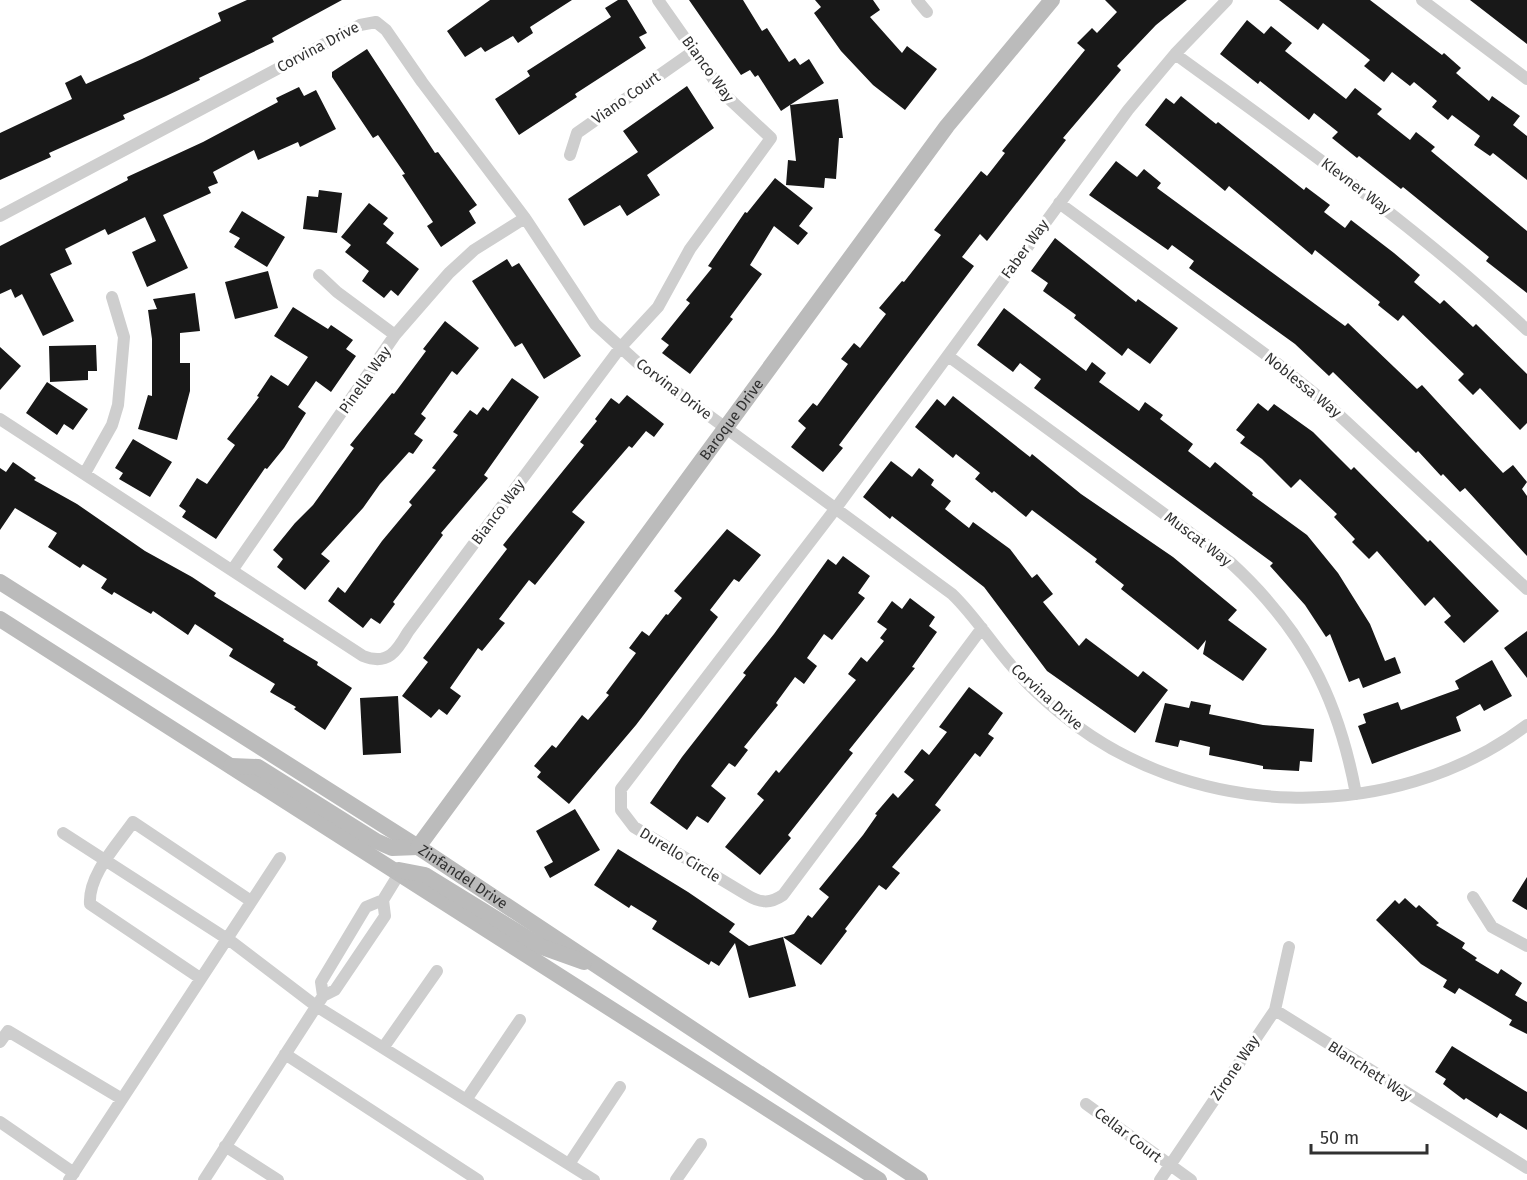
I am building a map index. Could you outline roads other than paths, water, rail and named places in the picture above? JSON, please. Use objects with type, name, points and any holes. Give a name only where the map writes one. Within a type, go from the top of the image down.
[{"type":"street","name":"Bianco Way","points":[[0,419],[363,656],[379,660],[388,658],[397,652],[415,622],[620,348],[658,307],[690,249],[771,138],[724,94],[658,0]]},
{"type":"street","points":[[917,0],[927,12]]},
{"type":"street","name":"Baroque Drive","points":[[418,847],[947,126],[1052,0]]},
{"type":"street","name":"Faber Way","points":[[836,508],[1128,110],[1175,54],[1227,0]]},
{"type":"street","points":[[1422,0],[1527,79]]},
{"type":"street","name":"Corvina Drive","points":[[0,216],[360,25],[376,22],[386,30],[525,218],[595,324],[620,348],[952,594],[1021,677],[1060,712],[1091,735],[1132,759],[1172,776],[1227,791],[1270,797],[1313,798],[1356,794],[1440,773],[1479,755],[1527,725]]},
{"type":"street","name":"Viano Court","points":[[570,154],[577,133],[694,51]]},
{"type":"street","name":"Klevner Way","points":[[1175,54],[1383,206],[1470,277],[1527,330]]},
{"type":"street","name":"Noblessa Way","points":[[1059,203],[1269,357],[1326,403],[1527,590]]},
{"type":"street","name":"Pinella Way","points":[[233,569],[395,335],[449,273],[474,250],[525,218]]},
{"type":"street","points":[[319,275],[337,292],[395,335]]},
{"type":"street","points":[[85,473],[112,425],[118,405],[124,337],[111,297]]},
{"type":"street","name":"Muscat Way","points":[[948,356],[1230,562],[1269,601],[1292,629],[1326,687],[1340,721],[1356,794]]},
{"type":"street","name":"Durello Circle","points":[[836,508],[621,789],[621,810],[634,827],[753,899],[764,903],[783,896],[982,628]]},
{"type":"street","name":"Zinfandel Drive","points":[[0,582],[418,847],[920,1180]]},
{"type":"street","name":"Zinfandel Drive","points":[[0,619],[879,1180]]},
{"type":"street","points":[[230,766],[258,767],[384,845],[392,848],[418,847]]},
{"type":"street","points":[[200,978],[90,904],[89,892],[106,861],[133,822],[251,901]]},
{"type":"street","points":[[63,833],[226,938],[383,1048],[594,1180]]},
{"type":"street","points":[[0,1122],[71,1177],[280,858]]},
{"type":"street","points":[[204,1180],[319,1001],[335,990],[385,916],[383,900],[396,872],[411,871],[425,875],[542,947],[599,967]]},
{"type":"street","points":[[1473,897],[1492,927],[1527,946]]},
{"type":"street","points":[[319,1001],[321,982],[366,907],[383,900]]},
{"type":"street","name":"Zirone Way","points":[[1160,1180],[1275,1010],[1289,947]]},
{"type":"street","points":[[383,1048],[436,971]]},
{"type":"street","name":"Blanchett Way","points":[[1275,1010],[1527,1168]]},
{"type":"street","points":[[465,1100],[520,1020]]},
{"type":"street","points":[[0,1042],[8,1031],[122,1099]]},
{"type":"street","points":[[285,1054],[478,1180]]},
{"type":"street","points":[[569,1164],[620,1087]]},
{"type":"street","name":"Cellar Court","points":[[1086,1104],[1191,1180]]},
{"type":"street","points":[[676,1180],[701,1144]]},
{"type":"street","points":[[225,1146],[278,1180]]}]
